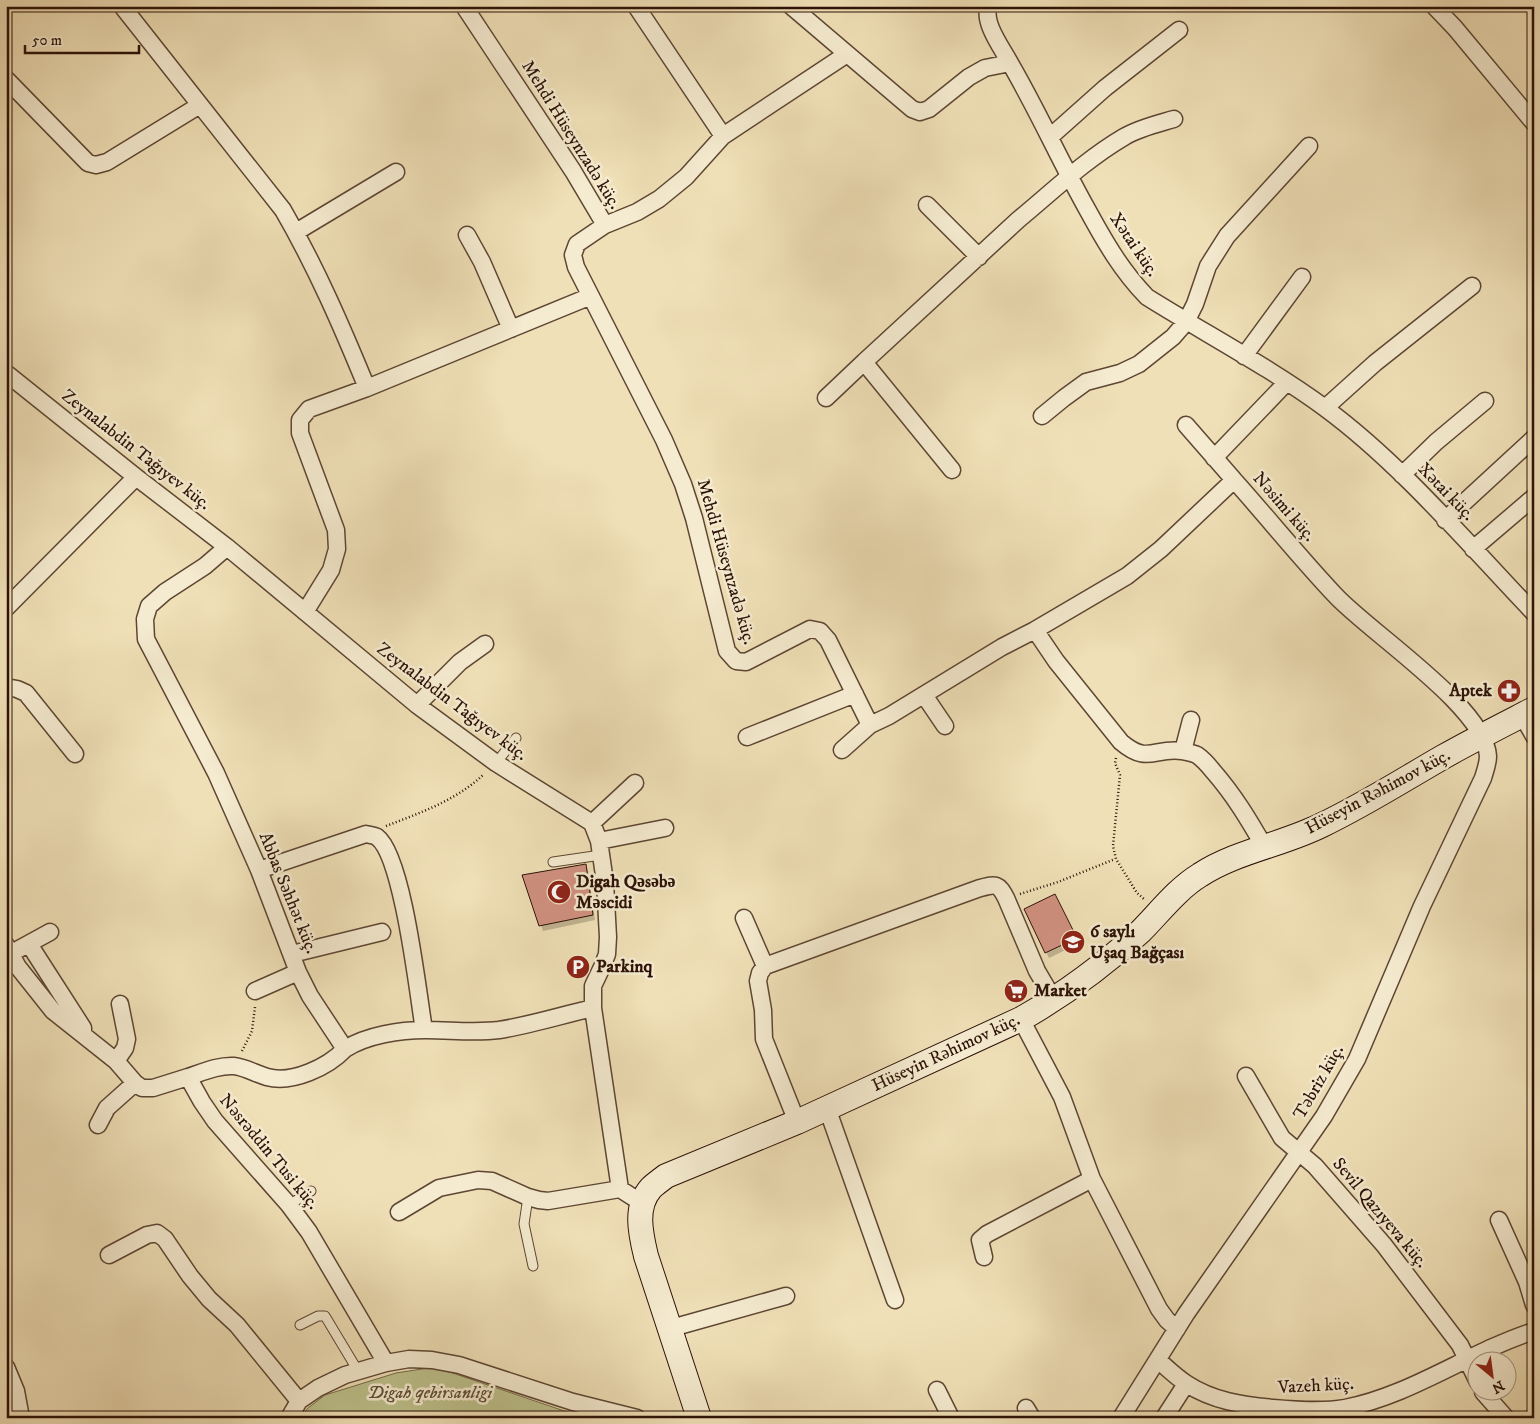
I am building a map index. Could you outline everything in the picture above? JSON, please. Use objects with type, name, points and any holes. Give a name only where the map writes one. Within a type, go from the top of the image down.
[{"type":"main road","name":"Hüseyin Rəhimov küç.","points":[[642,1203],[650,1189],[666,1176],[797,1122],[1022,1019],[1083,980],[1159,914],[1186,886],[1205,872],[1233,857],[1264,848],[1328,823],[1528,712]]},
{"type":"main road","points":[[642,1203],[641,1232],[646,1256],[668,1329],[699,1418]]},
{"type":"street","points":[[122,6],[283,210],[296,232],[339,320],[367,388]]},
{"type":"street","name":"Mehdi Hüseynzadə küç.","points":[[464,6],[605,225],[577,244],[573,255],[576,267],[664,440],[683,484],[694,518],[727,651],[736,661],[746,662],[810,629],[820,631],[828,640],[870,725]]},
{"type":"street","points":[[636,6],[723,136]]},
{"type":"street","points":[[791,6],[912,109],[920,112],[930,109],[969,78],[985,68],[1010,63]]},
{"type":"street","name":"Xətai küç.","points":[[989,6],[986,12],[987,20],[1050,136],[1069,176],[1113,255],[1130,280],[1147,297],[1325,408],[1402,475],[1534,613]]},
{"type":"street","points":[[1434,6],[1456,28],[1534,123]]},
{"type":"street","points":[[1050,136],[1105,88],[1179,30]]},
{"type":"street","points":[[605,225],[637,212],[674,188],[723,136],[847,54]]},
{"type":"street","points":[[6,79],[88,162],[96,165],[107,162],[200,104]]},
{"type":"street","points":[[826,398],[1069,176],[1124,137],[1141,129],[1174,119]]},
{"type":"street","points":[[1042,416],[1086,382],[1120,374],[1139,364],[1173,337],[1186,322],[1208,266],[1222,244],[1309,146]]},
{"type":"street","points":[[296,232],[396,172]]},
{"type":"street","points":[[927,205],[979,257]]},
{"type":"street","points":[[467,235],[482,262],[511,329]]},
{"type":"street","points":[[1244,356],[1302,276]]},
{"type":"street","points":[[1325,408],[1376,363],[1472,286]]},
{"type":"street","points":[[305,612],[330,570],[337,549],[336,530],[300,433],[300,420],[309,409],[367,388],[591,296]]},
{"type":"street","points":[[864,362],[952,470]]},
{"type":"street","name":"Zeynalabdin Tağıyev küç.","points":[[6,373],[136,477],[228,547],[417,705],[496,763],[592,823]]},
{"type":"street","points":[[1214,458],[1286,382]]},
{"type":"street","points":[[1402,475],[1436,442],[1484,401]]},
{"type":"street","points":[[1186,425],[1234,480]]},
{"type":"street","points":[[1445,520],[1534,438]]},
{"type":"street","points":[[6,608],[136,477]]},
{"type":"street","name":"Nəsimi küç.","points":[[1035,630],[1127,576],[1161,549],[1234,480],[1336,596],[1365,624],[1434,680],[1462,708],[1481,737]]},
{"type":"street","points":[[1474,549],[1534,497]]},
{"type":"street","name":"Abbas Səhhət küç.","points":[[228,547],[205,566],[165,592],[149,606],[145,619],[146,639],[216,773],[259,870],[298,972],[310,996],[345,1049]]},
{"type":"street","points":[[842,750],[870,725],[1002,647],[1035,630],[1056,661],[1121,742],[1132,752],[1142,754],[1172,750],[1197,755],[1229,790],[1247,816],[1264,848]]},
{"type":"street","points":[[417,705],[460,662],[485,644]]},
{"type":"street","points":[[6,687],[26,693],[74,754]]},
{"type":"street","points":[[747,737],[855,694]]},
{"type":"street","points":[[924,694],[945,726]]},
{"type":"street","points":[[1528,712],[1534,736]]},
{"type":"street","points":[[1183,751],[1191,720]]},
{"type":"street","name":"Təbriz küç.","points":[[1121,1418],[1176,1329],[1324,1116],[1356,1059],[1422,906],[1483,778],[1488,764],[1488,755],[1481,737]]},
{"type":"street","points":[[620,1189],[593,1008],[593,986],[607,954],[608,937],[605,882],[600,848],[592,823],[636,783]]},
{"type":"street","points":[[600,848],[665,828]]},
{"type":"street","points":[[259,870],[366,834],[377,837],[384,846],[400,885],[424,1030]]},
{"type":"street","points":[[797,1122],[764,1039],[763,1010],[758,981],[760,973],[765,966],[980,888],[994,885],[1000,888],[1006,898],[1037,971],[1054,1000]]},
{"type":"street","points":[[744,918],[765,966]]},
{"type":"street","points":[[50,932],[29,944],[8,949],[18,967],[53,1011],[116,1061],[135,1083],[142,1088],[153,1088],[223,1066],[235,1066],[270,1078],[287,1078],[328,1064],[356,1042],[377,1035],[424,1030],[500,1030],[593,1008]]},
{"type":"street","points":[[292,954],[382,932]]},
{"type":"street","points":[[29,944],[84,1028],[82,1034]]},
{"type":"street","points":[[255,991],[298,972]]},
{"type":"street","points":[[116,1061],[126,1048],[120,1004]]},
{"type":"street","points":[[1022,1019],[1062,1097],[1092,1179],[1159,1309],[1176,1329]]},
{"type":"street","name":"Sevil Qazıyeva küç.","points":[[1246,1076],[1282,1138],[1300,1152],[1339,1192],[1384,1245],[1454,1338],[1467,1360]]},
{"type":"street","name":"Nəsrəddin Tusi küç.","points":[[188,1077],[215,1121],[289,1205],[309,1232],[386,1362]]},
{"type":"street","points":[[98,1125],[107,1108],[135,1083]]},
{"type":"street","points":[[827,1108],[895,1300]]},
{"type":"street","points":[[984,1257],[980,1240],[986,1234],[1092,1179]]},
{"type":"street","points":[[399,1212],[439,1188],[478,1180],[492,1181],[539,1200],[548,1201],[620,1189],[642,1203]]},
{"type":"street","points":[[1500,1220],[1534,1305]]},
{"type":"street","points":[[109,1255],[147,1235],[157,1232],[165,1239],[190,1276],[209,1299],[236,1325],[299,1401]]},
{"type":"street","points":[[668,1329],[786,1296]]},
{"type":"street","name":"Vazeh küç.","points":[[1158,1360],[1186,1384],[1218,1400],[1299,1414],[1343,1408],[1379,1398],[1467,1360],[1488,1348],[1534,1331]]},
{"type":"street","points":[[289,1418],[299,1401],[318,1388],[346,1375],[386,1362],[409,1359],[432,1360],[458,1365],[573,1402],[637,1418]]},
{"type":"street","points":[[6,1367],[16,1391],[21,1418]]},
{"type":"street","points":[[1164,1418],[1186,1384]]},
{"type":"street","points":[[938,1390],[951,1418]]},
{"type":"street","points":[[1492,1402],[1506,1418]]},
{"type":"lane","points":[[496,763],[516,738]]},
{"type":"lane","points":[[553,862],[600,848]]},
{"type":"lane","points":[[289,1205],[311,1191]]},
{"type":"lane","points":[[528,1197],[524,1224],[533,1266]]},
{"type":"lane","points":[[300,1326],[318,1316],[325,1316],[358,1371]]},
{"type":"path","points":[[1121,742],[1116,754],[1115,763],[1120,775],[1113,846],[1116,859],[1137,893],[1159,914]]},
{"type":"path","points":[[366,834],[427,810],[453,796],[477,781],[496,763]]},
{"type":"path","points":[[1006,898],[1058,882],[1116,859]]},
{"type":"path","points":[[235,1066],[252,1031],[255,1017],[255,991]]},
{"type":"green space","name":"Digah qebirsanligi","points":[[435,1367],[585,1418],[300,1418],[308,1408],[325,1395],[396,1373]]},
{"type":"building","points":[[586,864],[593,915],[539,926],[522,875]]},
{"type":"building","points":[[1055,894],[1077,938],[1045,953],[1024,909]]},
{"type":"place","name":"Aptek","points":[[1509,691]]},
{"type":"place","name":"Digah Qəsəbə Məscidi","points":[[559,892]]},
{"type":"place","name":"6 saylı Uşaq Bağçası","points":[[1073,942]]},
{"type":"place","name":"Parkinq","points":[[578,967]]},
{"type":"place","name":"Market","points":[[1016,991]]}]
